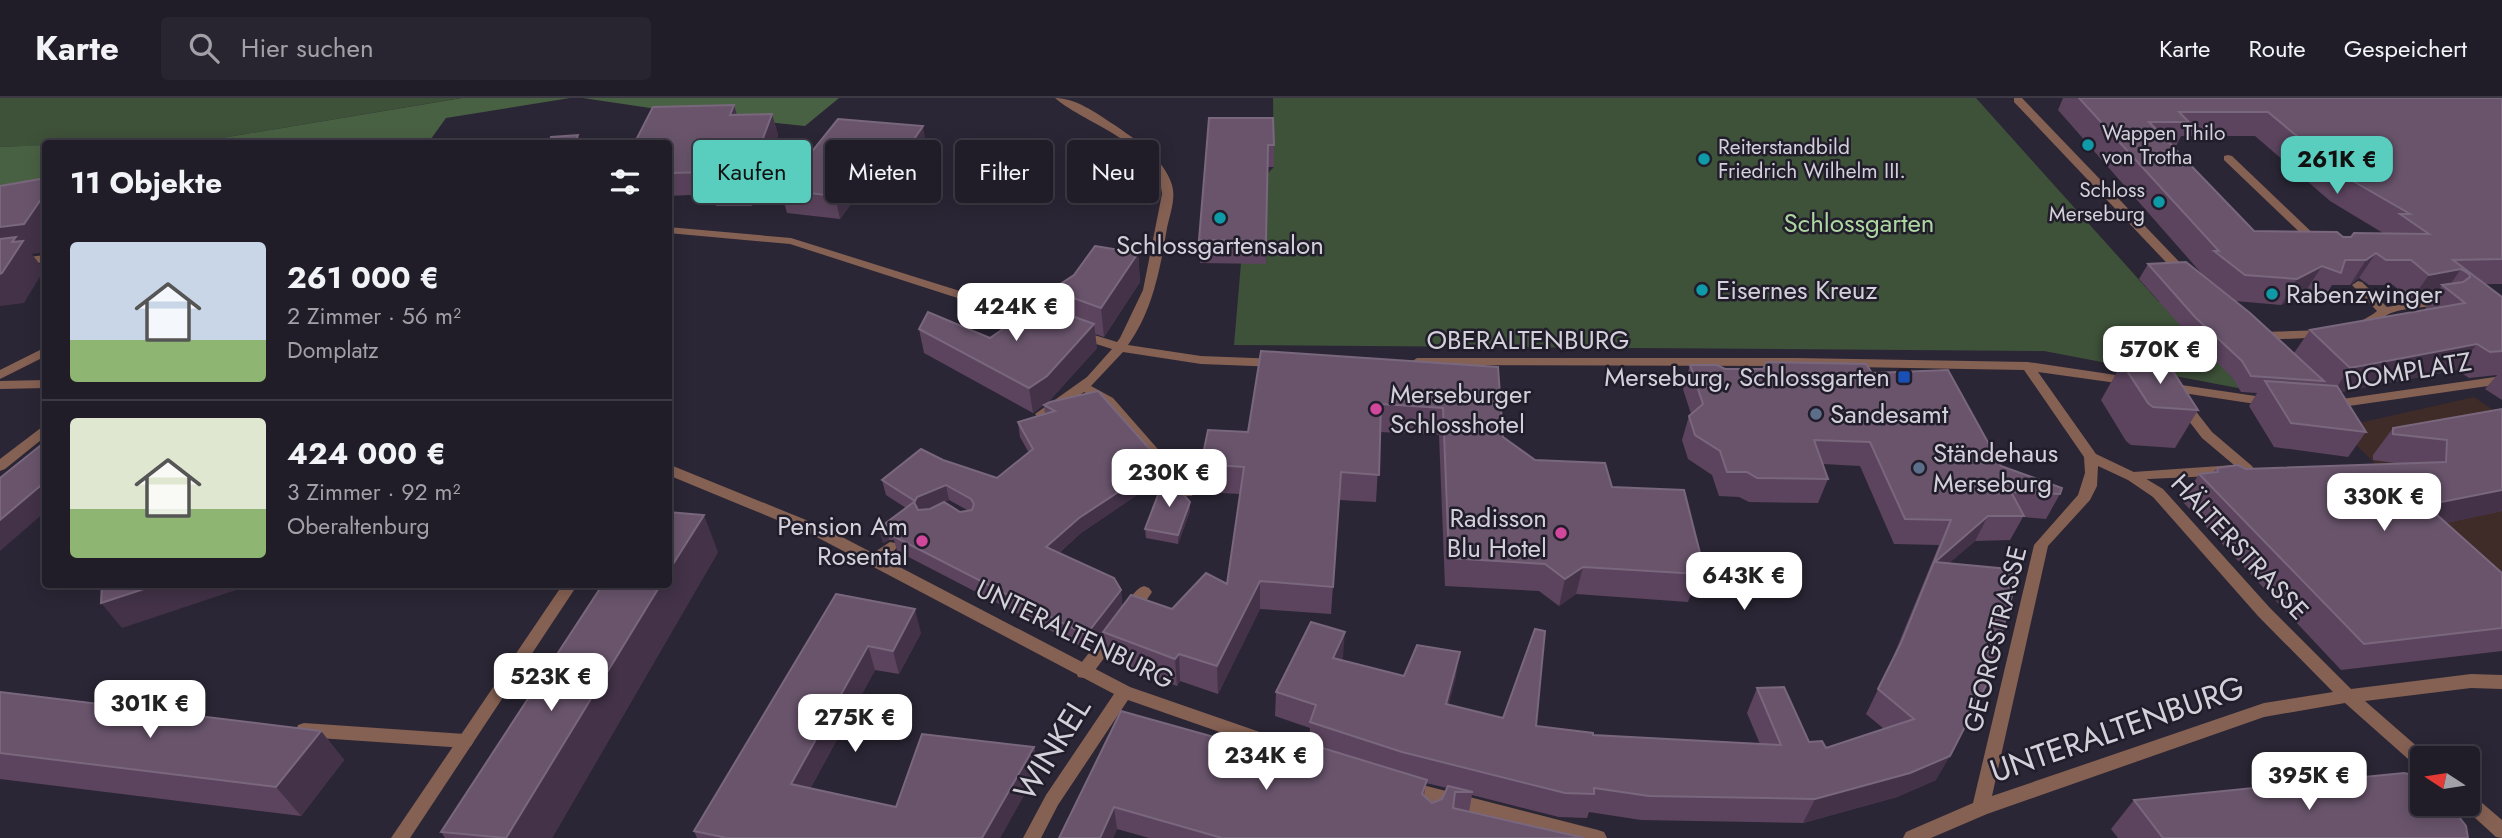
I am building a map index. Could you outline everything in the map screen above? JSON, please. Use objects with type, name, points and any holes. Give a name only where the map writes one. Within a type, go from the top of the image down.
[{"type":"street","points":[[1042,414],[1084,387],[1122,350],[1155,275],[1167,185],[1157,165],[1134,144],[1060,98]]},
{"type":"street","points":[[2018,100],[2181,271],[2199,286]]},
{"type":"street","points":[[2228,158],[2331,257]]},
{"type":"street","points":[[672,230],[790,241],[1057,327]]},
{"type":"street","points":[[0,264],[42,259]]},
{"type":"street","points":[[2358,285],[2384,312]]},
{"type":"street","points":[[2250,326],[2267,341],[2343,331],[2371,323],[2384,312],[2443,301]]},
{"type":"street","points":[[1070,331],[1122,350],[1185,361],[1298,363]]},
{"type":"street","points":[[0,375],[42,353]]},
{"type":"street","name":"OBERALTENBURG","points":[[1405,362],[1796,362],[2028,366]]},
{"type":"street","points":[[2028,366],[2283,403]]},
{"type":"street","name":"HÄLTERSTRASSE","points":[[2028,366],[2091,457],[2133,477],[2158,494],[2264,612],[2348,696],[2410,750]]},
{"type":"street","name":"DOMPLATZ","points":[[2308,404],[2502,380]]},
{"type":"street","points":[[0,385],[42,384]]},
{"type":"street","points":[[1084,387],[1108,401],[1187,492]]},
{"type":"street","points":[[2133,477],[2254,470],[2207,435],[2181,402]]},
{"type":"street","points":[[0,466],[42,431]]},
{"type":"street","name":"GEORGSTRASSE","points":[[1981,808],[2042,545],[2053,528],[2071,514],[2090,491],[2094,475],[2091,457]]},
{"type":"street","name":"UNTERALTENBURG","points":[[673,475],[790,518],[1124,692],[1336,765]]},
{"type":"street","points":[[872,561],[890,547]]},
{"type":"street","points":[[400,838],[568,588]]},
{"type":"street","points":[[1084,672],[1144,592]]},
{"type":"street","name":"UNTERALTENBURG","points":[[1912,838],[1981,808],[2264,710],[2348,696],[2471,681],[2502,682]]},
{"type":"street","name":"WINKEL","points":[[1032,838],[1052,800],[1124,692]]},
{"type":"street","points":[[286,729],[465,741]]},
{"type":"street","points":[[1386,781],[1598,838]]},
{"type":"street","points":[[1430,814],[1437,796]]},
{"type":"street","points":[[2480,812],[2502,831]]},
{"type":"shaded area","points":[[2474,397],[2502,416],[2502,587],[2344,433],[2359,423]]},
{"type":"green space","points":[[0,98],[461,98],[216,139],[42,140],[42,145],[0,147]]},
{"type":"green space","points":[[462,98],[570,98],[446,118],[430,140],[191,140],[216,139]]},
{"type":"green space","points":[[583,98],[839,98],[805,126],[697,115]]},
{"type":"green space","name":"Schlossgarten","points":[[1273,98],[1976,98],[2159,302],[2164,302],[2243,389],[2044,351],[1234,345],[1241,263],[1266,263],[1267,174],[1274,167]]},
{"type":"green space","points":[[42,145],[42,192],[0,197],[0,147]]},
{"type":"building","points":[[2079,98],[2502,98],[2502,259],[2453,260],[2502,297],[2502,351],[2490,352],[2477,344],[2350,368],[2310,330],[2465,303],[2442,285],[2463,282],[2470,277],[2469,274],[2461,269],[2429,275],[2411,260],[2386,260],[2376,253],[2366,260],[2345,260],[2341,273],[2322,266],[2297,279],[2245,275],[2214,251],[2219,251]],"holes":[[[2179,112],[2268,112],[2346,177],[2410,214],[2400,214],[2429,234],[2354,233],[2351,237],[2343,237],[2337,232],[2254,231],[2149,122],[2189,122]]]},
{"type":"building","points":[[734,105],[730,115],[772,114],[762,140],[693,140],[693,172],[672,173],[672,140],[636,140],[653,107]]},
{"type":"building","points":[[1209,118],[1273,118],[1274,145],[1268,145],[1266,241],[1199,240]]},
{"type":"building","points":[[838,119],[923,126],[913,140],[825,140],[825,195],[811,193],[811,153]]},
{"type":"building","points":[[578,135],[576,140],[550,140],[551,137]]},
{"type":"building","points":[[42,179],[42,198],[24,224],[0,227],[0,186]]},
{"type":"building","points":[[16,237],[12,242],[23,241],[0,274],[0,239]]},
{"type":"building","points":[[1095,246],[1138,253],[1101,308],[1051,290],[1074,275]]},
{"type":"building","points":[[2186,262],[2250,313],[2324,381],[2251,376],[2242,361],[2195,317],[2148,264]]},
{"type":"building","points":[[1039,304],[1094,324],[1047,376],[1029,388],[919,329],[928,312],[990,338]]},
{"type":"building","points":[[1261,351],[1498,367],[1503,437],[1535,460],[1605,463],[1612,487],[1684,490],[1701,557],[1696,557],[1698,574],[1583,567],[1565,579],[1545,564],[1449,558],[1443,408],[1381,404],[1379,475],[1341,472],[1333,587],[1260,581],[1217,666],[1179,654],[1175,659],[1103,632],[1131,595],[1172,609],[1206,573],[1227,584],[1244,467],[1201,464],[1208,430],[1248,432]]},
{"type":"building","points":[[1767,362],[1866,364],[1872,373],[1948,370],[2001,466],[2062,488],[2060,494],[2011,492],[2024,516],[1988,516],[1935,562],[2019,570],[1989,680],[1950,756],[1910,773],[1815,799],[1649,796],[1594,788],[1594,794],[1565,793],[1402,752],[1310,722],[1316,705],[1276,692],[1311,622],[1345,632],[1333,658],[1404,676],[1417,645],[1460,652],[1446,704],[1503,718],[1535,629],[1545,631],[1536,726],[1593,735],[1781,745],[1757,688],[1784,687],[1809,742],[1822,741],[1826,748],[1914,719],[1878,689],[1901,643],[1951,520],[1905,519],[1870,442],[1814,440],[1828,479],[1757,478],[1747,472],[1727,472],[1720,451],[1695,435],[1689,416],[1703,404],[1690,365],[1763,369]]},
{"type":"building","points":[[2122,363],[2169,365],[2198,410],[2153,407]]},
{"type":"building","points":[[2265,381],[2337,386],[2366,432],[2291,423]]},
{"type":"building","points":[[1098,391],[1162,463],[1079,518],[1046,547],[1114,578],[1121,590],[1086,635],[893,536],[896,531],[892,525],[879,528],[914,502],[918,510],[930,509],[944,502],[960,512],[972,510],[974,504],[971,499],[946,485],[917,497],[915,501],[882,480],[921,449],[943,460],[997,478],[1033,449],[1018,422],[1055,411],[1044,405],[1050,402]]},
{"type":"building","points":[[2502,409],[2502,490],[2426,505],[2502,573],[2502,628],[2364,644],[2199,474],[2218,472],[2217,468],[2238,465],[2246,469],[2446,462],[2447,440],[2393,434],[2393,428]]},
{"type":"building","points":[[42,444],[42,484],[0,520],[0,478]]},
{"type":"building","points":[[1166,474],[1190,502],[1178,535],[1145,529]]},
{"type":"building","points":[[672,512],[704,515],[672,566]]},
{"type":"building","points":[[102,588],[147,588],[101,603]]},
{"type":"building","points":[[600,588],[659,588],[506,838],[441,832]]},
{"type":"building","points":[[836,594],[915,609],[893,651],[868,646],[791,784],[896,807],[922,734],[1034,747],[982,838],[727,838],[694,831]]},
{"type":"building","points":[[0,692],[321,731],[276,787],[0,753]]},
{"type":"building","points":[[1121,711],[1296,760],[1303,742],[1427,780],[1422,794],[1432,803],[1442,799],[1448,786],[1473,792],[1455,792],[1453,808],[1584,838],[1222,838],[1114,807],[1100,838],[1059,838]]},
{"type":"building","points":[[2404,773],[2410,774],[2410,816],[2458,816],[2466,826],[2468,838],[2163,838],[2134,800]]},
{"type":"place","name":"Wappen Thilo von Trotha","points":[[2088,145]]},
{"type":"place","name":"Reiterstandbild Friedrich Wilhelm III.","points":[[1704,159]]},
{"type":"place","name":"Schloss Merseburg","points":[[2159,202]]},
{"type":"place","name":"Schlossgartensalon","points":[[1220,218]]},
{"type":"place","name":"Eisernes Kreuz","points":[[1702,290]]},
{"type":"place","name":"Rabenzwinger","points":[[2272,294]]},
{"type":"place","name":"Merseburg, Schlossgarten","points":[[1904,377]]},
{"type":"place","name":"Merseburger Schlosshotel","points":[[1376,409]]},
{"type":"place","name":"Sandesamt","points":[[1816,414]]},
{"type":"place","name":"Ständehaus Merseburg","points":[[1919,468]]},
{"type":"place","name":"Radisson Blu Hotel","points":[[1561,533]]},
{"type":"place","name":"Pension Am Rosental","points":[[922,541]]}]
